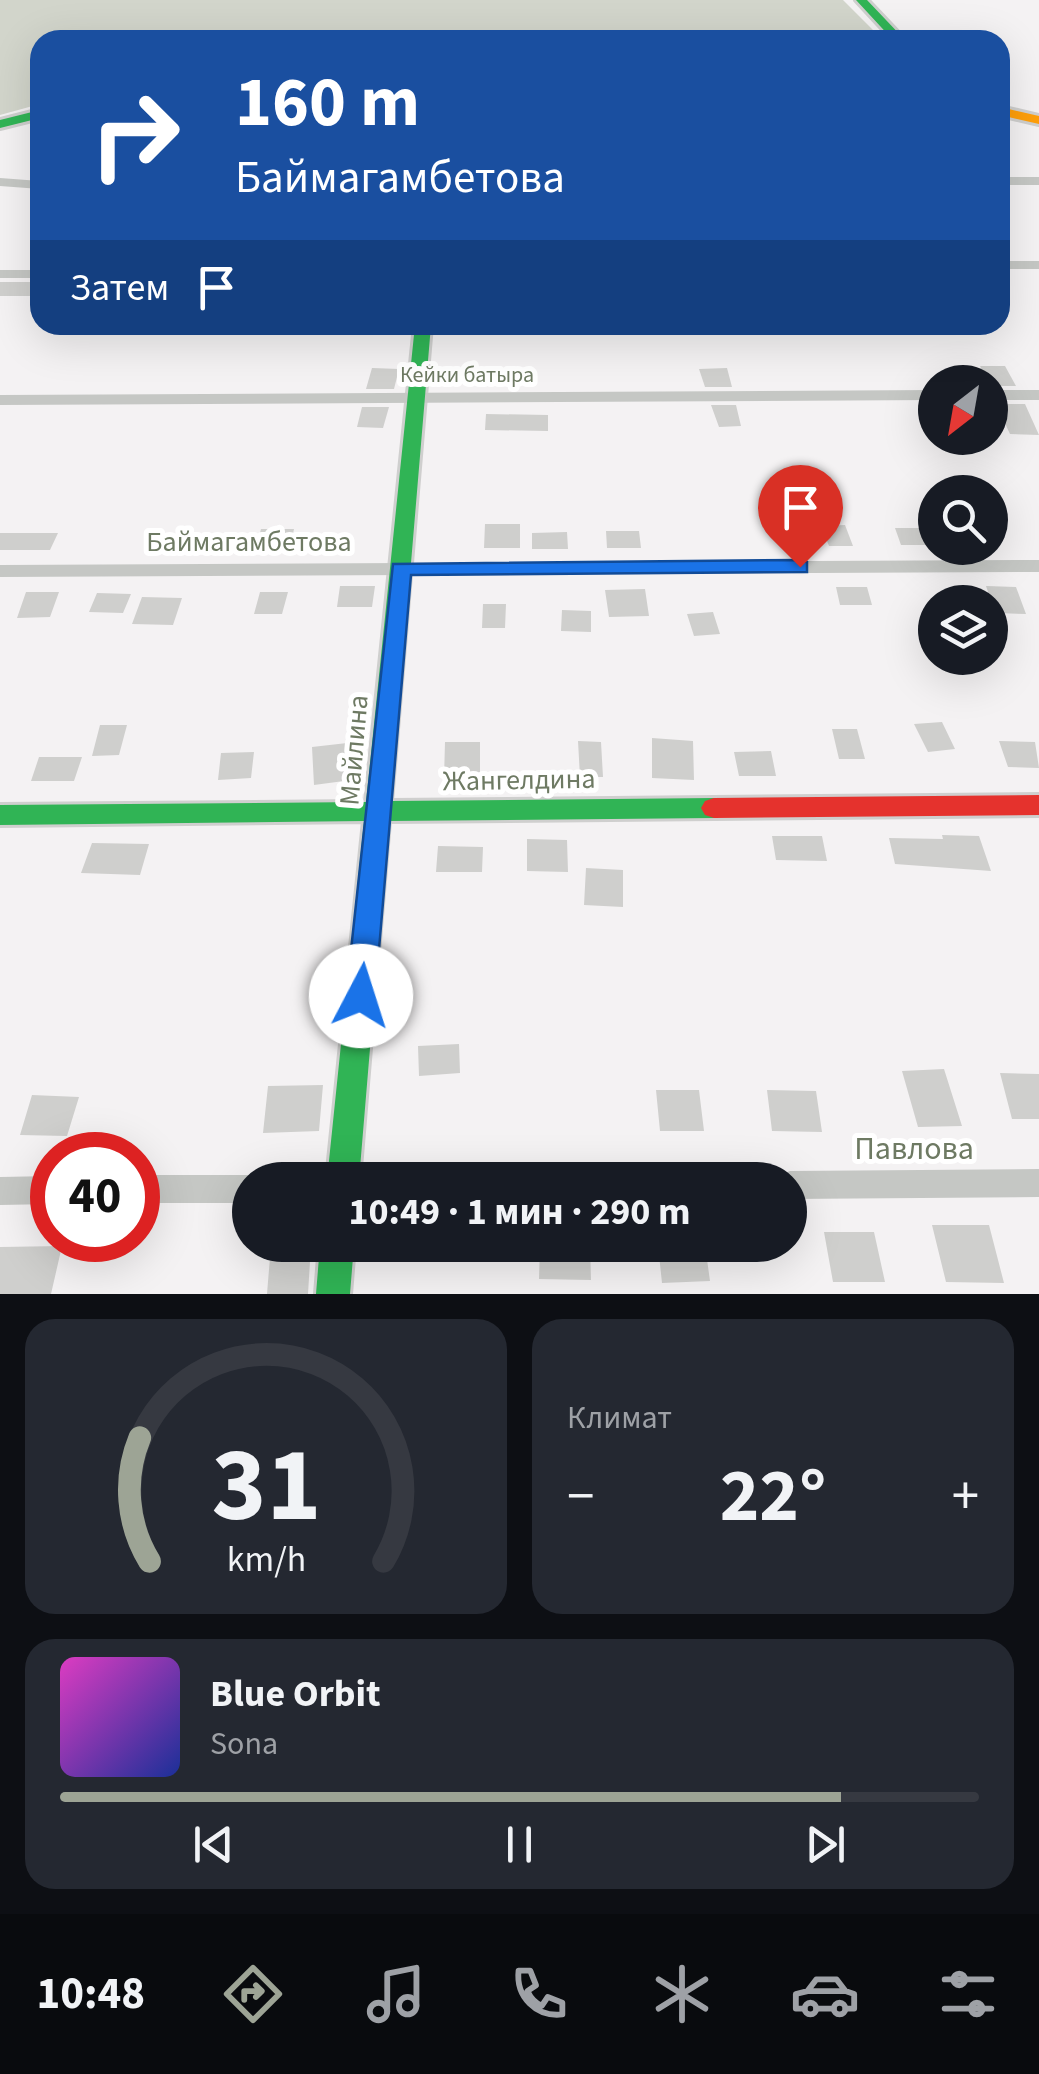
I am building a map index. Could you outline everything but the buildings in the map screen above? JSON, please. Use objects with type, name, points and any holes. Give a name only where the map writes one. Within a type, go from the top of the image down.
[{"type":"street","points":[[860,0],[889,30]]},
{"type":"street","points":[[1010,113],[1039,120]]},
{"type":"street","points":[[0,124],[30,116]]},
{"type":"street","points":[[1010,181],[1039,181]]},
{"type":"street","points":[[0,182],[30,184]]},
{"type":"street","points":[[1010,265],[1039,265]]},
{"type":"street","points":[[0,274],[30,274]]},
{"type":"street","name":"Майлина","points":[[346,1162],[422,335]]},
{"type":"street","points":[[1008,395],[1039,394]]},
{"type":"street","name":"Кейки батыра","points":[[0,400],[918,395]]},
{"type":"street","name":"Баймагамбетова","points":[[0,571],[1039,566]]},
{"type":"street","name":"Жангелдина","points":[[0,815],[1039,805]]},
{"type":"street","name":"Павлова","points":[[807,1185],[1039,1183]]},
{"type":"street","points":[[160,1190],[232,1189]]},
{"type":"street","points":[[0,1190],[30,1190]]},
{"type":"street","points":[[333,1294],[336,1262]]},
{"type":"shaded area","points":[[0,0],[843,0],[873,30],[30,30],[30,107],[0,115]]},
{"type":"traffic: fast","points":[[861,0],[890,30]]},
{"type":"traffic: fast","points":[[0,124],[30,116]]},
{"type":"traffic: fast","points":[[345,1162],[422,335]]},
{"type":"traffic: fast","points":[[0,815],[714,808]]},
{"type":"traffic: fast","points":[[333,1294],[336,1262]]},
{"type":"traffic: slow","points":[[1010,113],[1039,120]]},
{"type":"traffic: jam","points":[[714,808],[1039,805]]},
{"type":"route","points":[[361,996],[400,569],[800,567]]}]
